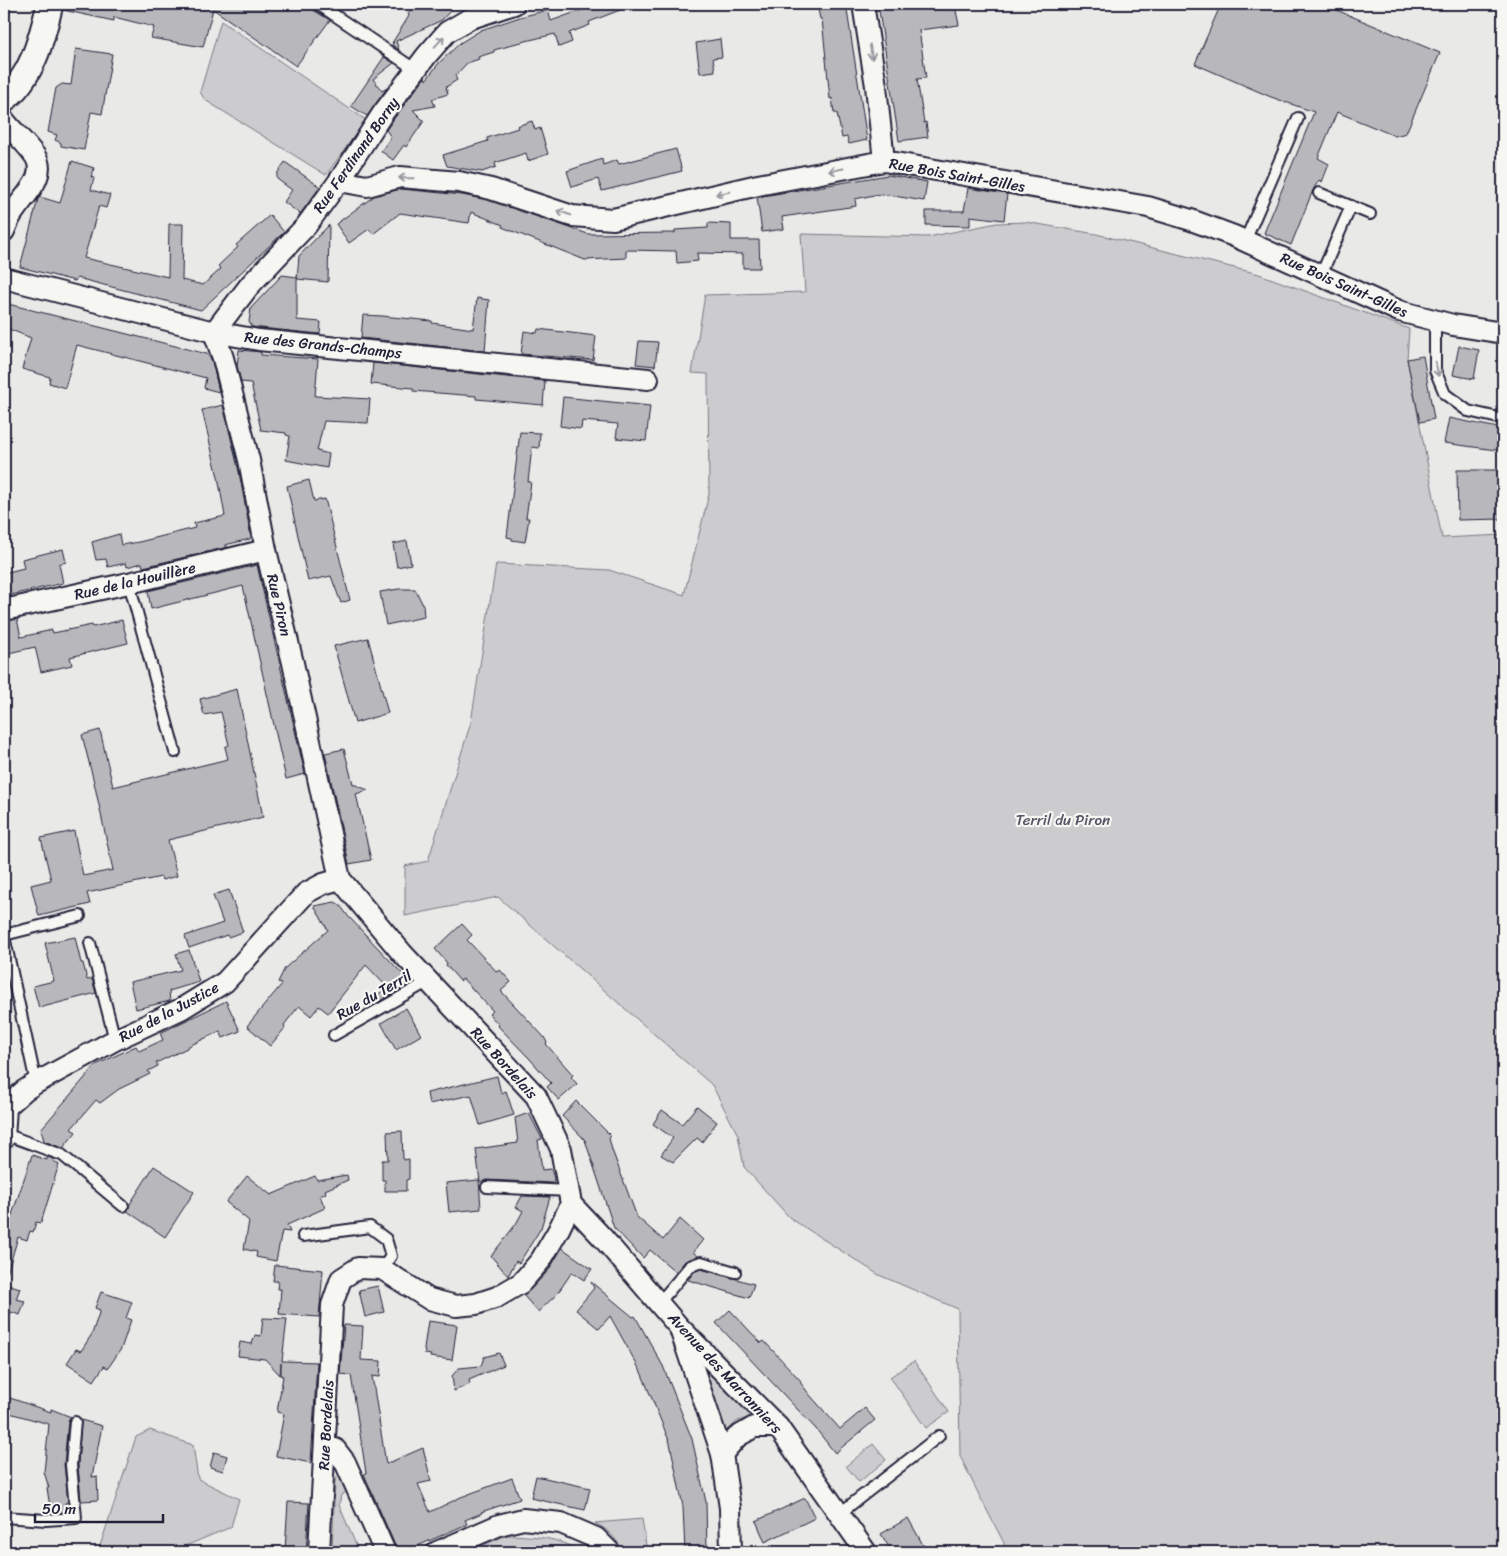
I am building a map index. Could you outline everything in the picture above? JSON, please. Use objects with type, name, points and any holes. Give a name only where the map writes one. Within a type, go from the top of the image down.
[{"type":"street","points":[[4,99],[29,70],[45,26],[50,4]]},
{"type":"street","name":"Rue Ferdinand Borny","points":[[214,332],[250,285],[306,226],[339,181],[384,113],[447,32],[471,18],[514,4]]},
{"type":"street","points":[[863,4],[876,86],[884,161]]},
{"type":"street","points":[[4,120],[35,155],[39,164],[39,172],[35,182],[13,212],[4,231]]},
{"type":"street","name":"Rue Bois Saint-Gilles","points":[[339,181],[367,186],[400,177],[460,182],[572,216],[612,219],[758,185],[884,161],[1148,207],[1191,220],[1245,241],[1399,311],[1453,325],[1503,333]]},
{"type":"street","name":"Rue des Grands-Champs","points":[[4,278],[214,332],[259,340],[648,379]]},
{"type":"street","name":"Rue Piron","points":[[214,332],[223,358],[249,460],[266,550],[293,663],[340,879]]},
{"type":"street","name":"Rue de la Houillère","points":[[4,610],[129,583],[266,550]]},
{"type":"street","name":"Rue Bordelais","points":[[340,879],[390,940],[536,1096],[561,1149],[570,1198]]},
{"type":"street","name":"Rue de la Justice","points":[[4,1136],[5,1108],[24,1090],[115,1040],[181,1009],[225,982],[306,893],[323,884],[340,879]]},
{"type":"street","points":[[382,1269],[429,1299],[456,1306],[476,1304],[496,1298],[521,1283],[541,1260],[558,1231],[570,1198]]},
{"type":"street","name":"Avenue des Marronniers","points":[[570,1198],[679,1327],[778,1427],[866,1552]]},
{"type":"street","name":"Rue Bordelais","points":[[318,1552],[332,1305],[341,1279],[358,1268],[382,1269]]},
{"type":"street","points":[[679,1327],[722,1454],[730,1508],[731,1552]]},
{"type":"street","points":[[722,1454],[738,1437],[754,1427],[778,1427]]},
{"type":"street","points":[[325,1448],[335,1449],[345,1462],[385,1552]]},
{"type":"street","points":[[437,1552],[499,1524],[524,1518],[561,1523],[596,1538],[610,1552]]},
{"type":"lane","points":[[318,4],[416,70]]},
{"type":"lane","points":[[1245,241],[1298,118]]},
{"type":"lane","points":[[1320,193],[1370,214]]},
{"type":"lane","points":[[1321,275],[1351,206]]},
{"type":"lane","points":[[1435,320],[1435,370],[1445,394],[1468,411],[1503,418]]},
{"type":"lane","points":[[129,583],[175,752]]},
{"type":"lane","points":[[36,1083],[4,935],[80,916]]},
{"type":"lane","points":[[90,943],[115,1040]]},
{"type":"lane","name":"Rue du Terril","points":[[334,1035],[428,981]]},
{"type":"lane","points":[[4,1136],[62,1155],[123,1206]]},
{"type":"lane","points":[[487,1187],[570,1198]]},
{"type":"lane","points":[[303,1236],[370,1227],[386,1239],[391,1256],[382,1269]]},
{"type":"lane","points":[[659,1303],[690,1266],[701,1262],[735,1272]]},
{"type":"lane","points":[[4,1518],[46,1520],[76,1518],[71,1465],[74,1422]]},
{"type":"lane","points":[[839,1514],[940,1436]]},
{"type":"green space","points":[[221,21],[366,120],[326,175],[205,100],[200,92]]},
{"type":"green space","name":"Terril du Piron","points":[[1026,222],[1096,234],[1259,274],[1409,329],[1407,359],[1442,538],[1503,535],[1503,1552],[1005,1552],[1004,1543],[960,1456],[958,1309],[879,1275],[790,1218],[744,1167],[738,1135],[712,1085],[498,897],[405,916],[405,866],[428,861],[471,722],[496,564],[609,570],[684,595],[709,494],[708,374],[692,373],[705,295],[805,292],[801,234],[928,237],[997,223]]},
{"type":"green space","points":[[704,1360],[756,1415],[738,1421],[726,1431],[700,1363]]},
{"type":"green space","points":[[914,1361],[949,1412],[926,1428],[890,1377]]},
{"type":"green space","points":[[150,1430],[193,1445],[198,1479],[239,1499],[231,1527],[171,1552],[98,1552],[136,1437]]},
{"type":"green space","points":[[873,1444],[886,1460],[859,1482],[846,1466]]},
{"type":"green space","points":[[340,1476],[350,1490],[341,1495],[339,1505],[359,1552],[332,1552],[335,1481]]},
{"type":"green space","points":[[642,1519],[647,1552],[623,1552],[612,1535],[595,1523]]},
{"type":"green space","points":[[507,1535],[555,1540],[581,1552],[467,1552]]},
{"type":"building","points":[[64,4],[303,4],[330,20],[296,66],[213,9],[203,47],[151,38],[154,27],[114,17],[114,21],[63,10]]},
{"type":"building","points":[[418,4],[456,4],[442,20],[396,41],[399,50],[392,45],[394,42],[392,43],[409,16],[408,13]]},
{"type":"building","points":[[598,4],[633,5],[589,22],[590,25],[569,33],[572,42],[559,47],[555,34],[509,45],[467,63],[455,76],[457,80],[446,87],[448,94],[432,99],[435,106],[413,110],[424,121],[406,147],[404,145],[393,160],[381,151],[391,137],[386,130],[393,120],[425,77],[426,80],[439,63],[460,43],[481,30],[520,17],[548,10],[551,21]]},
{"type":"building","points":[[817,4],[846,4],[867,140],[849,144],[847,137],[842,138],[837,113],[834,113],[832,98],[830,99],[822,19],[820,19]]},
{"type":"building","points":[[878,4],[938,4],[939,9],[955,6],[959,25],[919,30],[926,78],[917,79],[928,137],[899,141]]},
{"type":"building","points":[[1221,4],[1322,4],[1440,53],[1406,133],[1395,136],[1337,112],[1318,158],[1329,164],[1322,182],[1319,180],[1313,190],[1291,245],[1264,233],[1314,112],[1271,97],[1195,64]]},
{"type":"building","points":[[720,39],[722,57],[713,58],[715,71],[700,73],[696,43]]},
{"type":"building","points":[[76,49],[112,54],[102,114],[91,112],[84,150],[61,146],[61,143],[55,140],[57,135],[48,132],[56,88],[62,84],[71,85]]},
{"type":"building","points":[[384,57],[394,63],[373,79],[382,91],[387,88],[367,116],[351,106]]},
{"type":"building","points":[[532,121],[535,130],[540,128],[548,154],[528,161],[526,153],[495,163],[496,167],[482,172],[447,166],[443,155],[488,141],[487,138],[518,128],[517,126]]},
{"type":"building","points":[[676,149],[682,171],[602,191],[598,179],[572,187],[567,171],[602,159],[603,165],[617,160],[619,164]]},
{"type":"building","points":[[72,161],[94,168],[91,177],[94,178],[91,190],[110,195],[106,208],[99,206],[84,258],[168,277],[169,224],[183,224],[182,280],[203,285],[221,269],[218,266],[238,247],[236,245],[270,215],[284,232],[201,310],[77,278],[75,281],[20,267],[38,199],[40,197],[60,203]]},
{"type":"building","points":[[285,162],[320,187],[300,214],[284,202],[292,190],[277,179],[277,174]]},
{"type":"building","points":[[888,175],[927,182],[924,201],[882,194],[874,195],[855,199],[856,206],[782,217],[784,229],[762,232],[757,197]]},
{"type":"building","points":[[968,188],[1007,194],[1004,220],[970,216],[970,226],[926,225],[926,211],[964,211]]},
{"type":"building","points":[[401,189],[462,195],[488,200],[588,234],[675,233],[675,230],[708,228],[708,223],[731,224],[731,240],[759,240],[760,268],[743,268],[743,254],[697,253],[698,261],[677,263],[676,251],[626,250],[626,258],[585,260],[502,227],[503,225],[471,212],[469,223],[400,213],[373,234],[369,229],[349,243],[336,224],[374,196]]},
{"type":"building","points":[[329,225],[328,282],[297,279],[299,256]]},
{"type":"building","points":[[282,275],[297,277],[297,320],[321,322],[320,334],[252,327],[249,322],[251,308]]},
{"type":"building","points":[[477,298],[489,300],[485,351],[361,338],[363,315],[432,321],[432,323],[473,329]]},
{"type":"building","points":[[4,303],[207,354],[212,361],[219,392],[204,388],[206,378],[77,345],[65,388],[49,383],[50,377],[22,369],[31,338],[4,327]]},
{"type":"building","points":[[538,329],[596,336],[593,360],[521,354],[524,331],[537,333]]},
{"type":"building","points":[[639,341],[658,342],[655,366],[636,364]]},
{"type":"building","points":[[1459,346],[1479,350],[1474,379],[1453,375]]},
{"type":"building","points":[[239,350],[261,352],[261,355],[318,359],[315,396],[370,399],[368,423],[324,421],[317,451],[329,454],[327,468],[286,460],[290,436],[286,435],[286,433],[261,430],[251,383],[241,382],[237,366]]},
{"type":"building","points":[[1423,356],[1434,419],[1420,422],[1407,359]]},
{"type":"building","points":[[373,363],[545,381],[543,405],[476,399],[476,396],[413,391],[413,388],[371,384]]},
{"type":"building","points":[[563,397],[650,406],[646,441],[616,438],[618,424],[582,421],[581,429],[560,426]]},
{"type":"building","points":[[223,405],[239,472],[250,539],[225,545],[228,547],[143,567],[142,563],[127,567],[126,563],[108,567],[106,559],[96,560],[92,542],[119,534],[121,545],[139,542],[195,528],[194,523],[225,516],[202,410]]},
{"type":"building","points":[[1449,418],[1503,429],[1503,451],[1444,443]]},
{"type":"building","points":[[520,432],[540,433],[539,448],[532,447],[528,482],[531,482],[526,518],[529,518],[525,542],[512,540],[512,538],[507,537]]},
{"type":"building","points":[[1457,470],[1503,470],[1503,519],[1458,520]]},
{"type":"building","points":[[309,480],[314,501],[325,499],[350,600],[341,603],[331,576],[308,581],[287,486]]},
{"type":"building","points":[[407,541],[411,564],[397,567],[393,544]]},
{"type":"building","points":[[63,549],[66,562],[59,564],[63,583],[4,598],[4,573],[24,568],[22,559]]},
{"type":"building","points":[[257,565],[305,774],[286,779],[243,586],[151,609],[148,591]]},
{"type":"building","points":[[415,589],[423,605],[424,617],[386,625],[380,592]]},
{"type":"building","points":[[17,619],[21,637],[52,630],[53,633],[92,625],[93,627],[122,620],[128,643],[70,657],[72,665],[41,672],[35,647],[4,654],[4,622]]},
{"type":"building","points":[[368,638],[388,713],[355,723],[334,646]]},
{"type":"building","points":[[237,689],[263,817],[168,840],[177,876],[162,880],[161,877],[87,893],[90,904],[39,916],[31,885],[51,880],[41,838],[74,831],[83,876],[113,870],[82,735],[100,730],[113,787],[228,759],[225,747],[229,745],[221,712],[204,715],[200,699]]},
{"type":"building","points":[[344,749],[353,784],[368,790],[356,794],[371,860],[349,864],[325,753]]},
{"type":"building","points":[[229,890],[243,932],[228,937],[227,935],[189,948],[185,936],[223,923],[213,895]]},
{"type":"building","points":[[335,902],[340,905],[411,983],[371,1006],[368,1003],[387,987],[366,965],[328,1013],[319,1006],[311,1016],[299,1006],[284,1025],[285,1028],[270,1046],[247,1026],[282,984],[278,982],[285,968],[328,930],[314,906]]},
{"type":"building","points":[[462,924],[472,935],[467,940],[497,972],[500,970],[511,982],[501,991],[544,1037],[546,1044],[573,1075],[571,1077],[577,1084],[559,1100],[547,1087],[551,1083],[489,1014],[493,1011],[463,979],[460,981],[435,949]]},
{"type":"building","points":[[75,937],[87,980],[92,979],[96,993],[39,1008],[33,986],[54,981],[45,943]]},
{"type":"building","points":[[189,950],[199,982],[169,991],[170,1001],[136,1009],[130,982],[181,970],[176,954]]},
{"type":"building","points":[[226,1001],[240,1031],[223,1038],[220,1031],[156,1063],[158,1066],[148,1071],[150,1074],[119,1089],[100,1103],[96,1100],[71,1129],[76,1132],[63,1148],[44,1141],[41,1129],[96,1065],[136,1046],[139,1051],[163,1040],[160,1033]]},
{"type":"building","points":[[406,1008],[421,1035],[396,1050],[381,1023]]},
{"type":"building","points":[[497,1076],[501,1093],[506,1091],[514,1115],[480,1125],[471,1095],[429,1104],[427,1093]]},
{"type":"building","points":[[576,1101],[611,1136],[609,1138],[612,1150],[637,1217],[663,1240],[680,1219],[703,1240],[693,1252],[698,1256],[685,1261],[676,1272],[650,1250],[643,1258],[614,1228],[585,1140],[562,1116]]},
{"type":"building","points":[[697,1106],[717,1122],[702,1142],[697,1138],[673,1162],[661,1155],[673,1138],[653,1124],[662,1110],[682,1124]]},
{"type":"building","points":[[529,1113],[542,1139],[538,1140],[542,1170],[551,1169],[554,1178],[553,1183],[487,1180],[480,1182],[476,1149],[518,1143],[515,1118]]},
{"type":"building","points":[[402,1131],[403,1160],[409,1159],[409,1179],[406,1180],[406,1191],[385,1191],[385,1180],[382,1180],[382,1160],[388,1160],[387,1132]]},
{"type":"building","points":[[32,1155],[47,1160],[47,1157],[54,1159],[53,1161],[59,1164],[41,1223],[36,1222],[33,1232],[30,1231],[27,1240],[18,1237],[7,1274],[4,1273],[4,1239]]},
{"type":"building","points":[[154,1166],[194,1192],[165,1237],[127,1211]]},
{"type":"building","points":[[347,1175],[348,1180],[325,1190],[326,1193],[320,1196],[325,1208],[287,1225],[290,1232],[282,1231],[276,1261],[256,1257],[257,1252],[244,1249],[249,1221],[226,1202],[247,1176],[271,1195],[315,1176],[317,1180]]},
{"type":"building","points":[[479,1180],[481,1209],[449,1212],[446,1183]]},
{"type":"building","points":[[522,1196],[550,1197],[541,1228],[519,1263],[516,1261],[508,1276],[491,1256],[516,1224],[523,1211],[516,1207]]},
{"type":"building","points":[[562,1248],[592,1269],[584,1280],[572,1272],[557,1294],[538,1312],[524,1296],[549,1270]]},
{"type":"building","points":[[275,1265],[323,1270],[319,1317],[279,1314],[281,1289],[277,1289],[278,1281],[273,1281]]},
{"type":"building","points":[[701,1269],[754,1284],[749,1298],[688,1280],[694,1272]]},
{"type":"building","points":[[591,1282],[633,1317],[635,1316],[663,1366],[692,1439],[706,1502],[707,1552],[685,1552],[683,1507],[670,1443],[641,1372],[610,1316],[599,1329],[576,1310],[594,1288]]},
{"type":"building","points":[[4,1283],[20,1288],[16,1299],[25,1301],[20,1315],[11,1312],[6,1328],[4,1328]]},
{"type":"building","points":[[378,1286],[384,1312],[365,1317],[359,1290]]},
{"type":"building","points":[[101,1292],[132,1302],[126,1318],[131,1320],[121,1349],[108,1368],[104,1366],[94,1381],[67,1363],[76,1349],[81,1351],[92,1334],[100,1310],[95,1308]]},
{"type":"building","points":[[730,1310],[761,1343],[764,1341],[801,1381],[809,1394],[840,1429],[865,1408],[875,1420],[835,1453],[816,1429],[716,1323]]},
{"type":"building","points":[[263,1318],[287,1319],[282,1361],[317,1362],[311,1463],[276,1456],[284,1414],[277,1412],[283,1376],[281,1376],[281,1363],[280,1375],[265,1359],[238,1356],[240,1342],[252,1344],[255,1335],[261,1336]]},
{"type":"building","points":[[428,1321],[457,1325],[452,1360],[430,1357],[431,1355],[425,1354],[424,1348]]},
{"type":"building","points":[[344,1325],[363,1326],[361,1360],[381,1361],[380,1377],[372,1376],[386,1464],[423,1448],[431,1481],[418,1484],[430,1512],[461,1497],[512,1478],[520,1499],[481,1512],[465,1520],[467,1524],[404,1552],[397,1550],[364,1474],[366,1473],[351,1375],[340,1374]]},
{"type":"building","points":[[499,1353],[504,1365],[469,1380],[470,1384],[454,1391],[452,1376],[459,1368],[481,1366],[484,1357]]},
{"type":"building","points":[[10,1398],[51,1412],[51,1409],[71,1417],[68,1421],[64,1464],[68,1502],[65,1503],[66,1512],[51,1513],[47,1488],[49,1488],[44,1472],[49,1424],[6,1412]]},
{"type":"building","points":[[81,1420],[102,1426],[92,1477],[97,1476],[98,1500],[81,1501],[78,1465]]},
{"type":"building","points":[[214,1452],[227,1456],[223,1471],[210,1467]]},
{"type":"building","points":[[536,1476],[590,1488],[585,1510],[531,1498]]},
{"type":"building","points":[[805,1498],[815,1518],[765,1542],[756,1521]]},
{"type":"building","points":[[288,1502],[309,1503],[306,1552],[285,1551]]},
{"type":"building","points":[[908,1518],[927,1552],[892,1552],[881,1534]]}]
